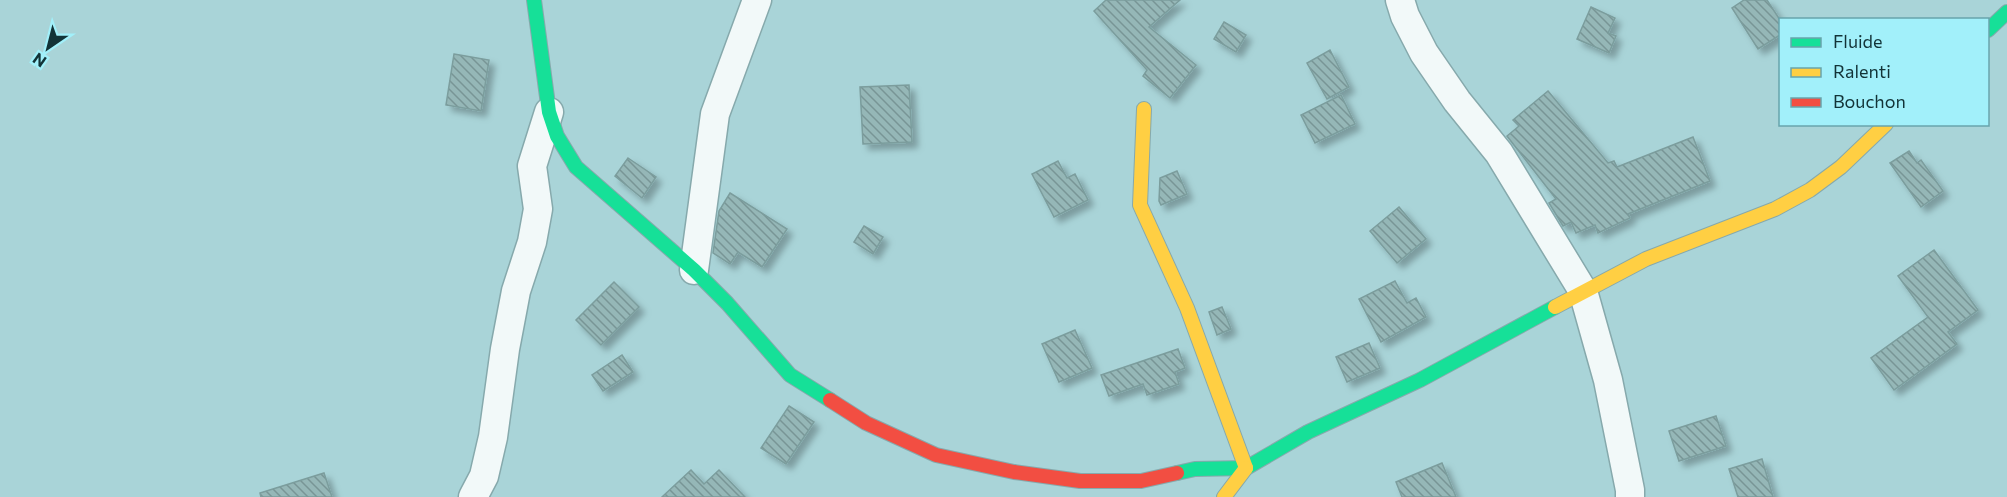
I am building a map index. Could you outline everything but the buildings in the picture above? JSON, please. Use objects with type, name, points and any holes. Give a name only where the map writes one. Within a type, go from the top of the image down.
[{"type":"street","points":[[534,0],[549,112],[557,136],[576,167],[694,270],[727,303],[790,375],[866,423],[936,455],[1014,472],[1080,480],[1141,481],[1195,469],[1246,468]]},
{"type":"street","points":[[694,270],[715,114],[757,0]]},
{"type":"street","points":[[1400,0],[1405,16],[1424,53],[1457,102],[1499,153],[1583,291],[1608,380],[1630,490],[1629,497]]},
{"type":"street","points":[[1989,29],[2007,12]]},
{"type":"street","points":[[1144,109],[1140,205],[1187,308],[1246,468]]},
{"type":"street","points":[[473,497],[484,476],[489,456],[516,291],[532,242],[538,209],[532,166],[549,112]]},
{"type":"street","points":[[1224,497],[1246,468],[1308,432],[1420,380],[1646,259],[1775,209],[1810,190],[1841,167],[1884,126]]},
{"type":"traffic: fast","points":[[534,0],[549,112],[557,136],[576,167],[694,270],[727,303],[790,375],[830,400]]},
{"type":"traffic: fast","points":[[1989,29],[2007,12]]},
{"type":"traffic: fast","points":[[1177,473],[1195,469],[1246,468],[1308,432],[1420,380],[1555,307]]},
{"type":"traffic: slow","points":[[1144,109],[1140,205],[1187,308],[1246,468]]},
{"type":"traffic: slow","points":[[1555,307],[1646,259],[1775,209],[1810,190],[1841,167],[1884,126]]},
{"type":"traffic: slow","points":[[1224,497],[1246,468]]},
{"type":"traffic: jam","points":[[830,400],[866,423],[936,455],[1014,472],[1080,481],[1141,481],[1177,473]]}]
